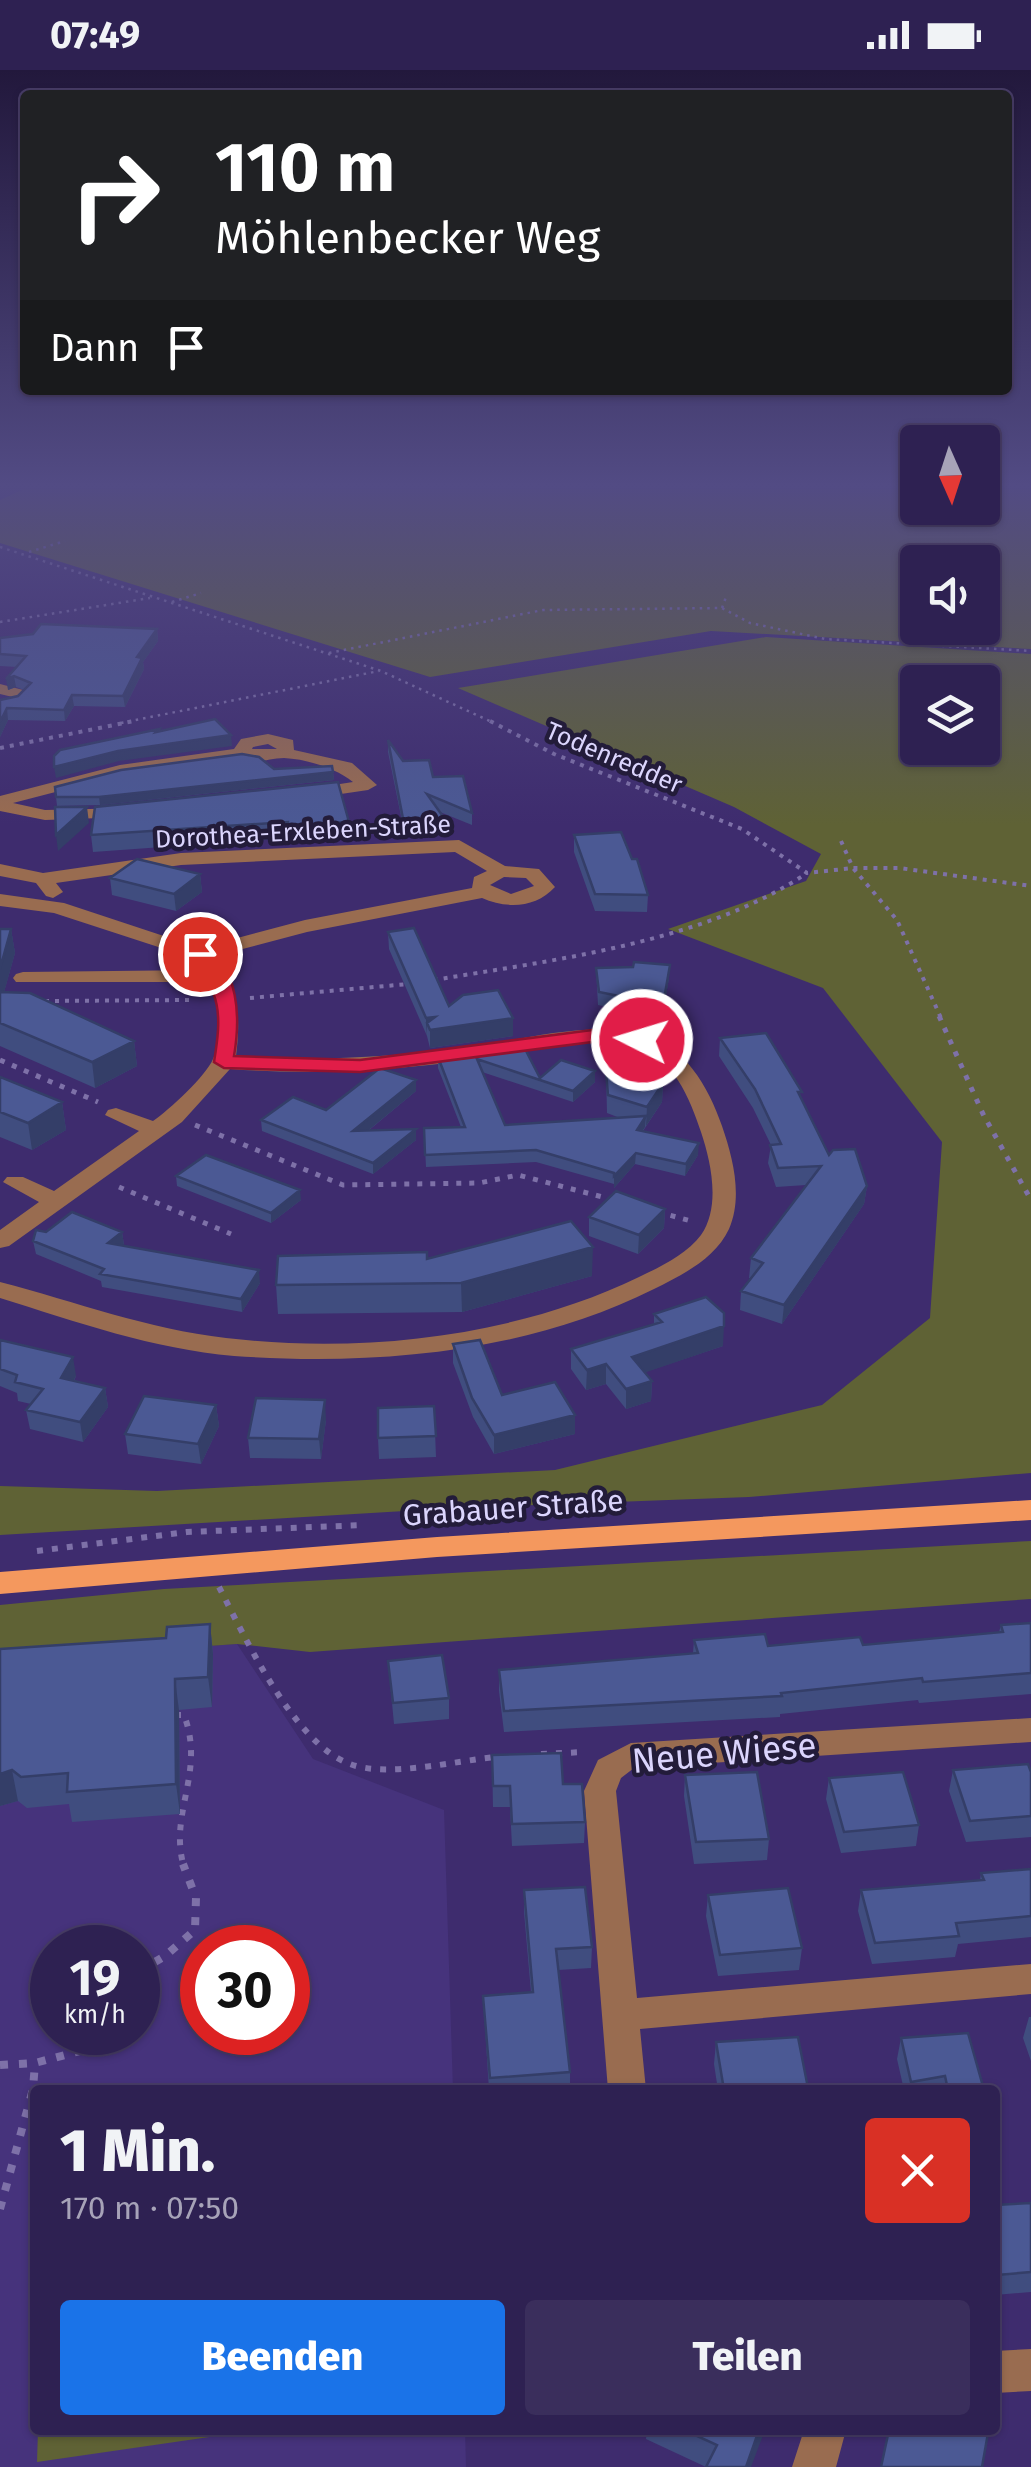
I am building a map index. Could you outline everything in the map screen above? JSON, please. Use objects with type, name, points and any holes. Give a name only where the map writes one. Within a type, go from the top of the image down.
[{"type":"main road","name":"Grabauer Straße","points":[[0,1583],[418,1548],[1031,1510]]},
{"type":"street","points":[[0,689],[21,694],[18,699],[0,703]]},
{"type":"street","points":[[0,803],[120,770],[244,753],[246,744],[268,739],[286,744],[285,753],[346,767],[368,785],[292,796]]},
{"type":"street","points":[[0,803],[46,815],[140,811]]},
{"type":"street","name":"Dorothea-Erxleben-Straße","points":[[43,879],[180,858],[459,846],[501,871],[532,873],[544,882],[535,896],[515,900],[483,892],[304,926],[200,954]]},
{"type":"street","points":[[0,870],[43,879],[53,890],[57,906]]},
{"type":"street","points":[[483,892],[481,881],[501,871]]},
{"type":"street","points":[[0,900],[57,906],[200,954],[218,976],[229,1027],[224,1062],[165,1124],[0,1241]]},
{"type":"street","points":[[23,978],[218,976]]},
{"type":"street","points":[[0,1290],[173,1340],[274,1350],[460,1340],[577,1314],[644,1286],[694,1257],[718,1228],[724,1195],[720,1151],[702,1102],[674,1059],[642,1040],[600,1035],[360,1066],[224,1062]]},
{"type":"street","points":[[109,1109],[165,1124]]},
{"type":"street","points":[[15,1182],[54,1200]]},
{"type":"street","name":"Neue Wiese","points":[[627,2085],[600,1791],[605,1772],[617,1761],[631,1756],[1031,1730]]},
{"type":"street","points":[[620,2015],[1031,1979]]},
{"type":"street","points":[[1000,2372],[1031,2370]]},
{"type":"street","points":[[814,2467],[824,2435]]},
{"type":"path","points":[[0,622],[130,601]]},
{"type":"path","name":"Todenredder","points":[[166,601],[381,671],[451,701],[554,754],[742,829],[807,873]]},
{"type":"path","points":[[170,602],[174,601]]},
{"type":"path","points":[[722,608],[725,601]]},
{"type":"path","points":[[328,653],[543,610],[722,608],[750,623],[826,639],[1031,651]]},
{"type":"path","points":[[0,748],[381,671]]},
{"type":"path","points":[[841,841],[853,868],[897,920],[982,1114],[1031,1200]]},
{"type":"path","points":[[427,981],[502,970],[712,923],[776,896],[807,873],[899,868],[1031,886]]},
{"type":"path","points":[[40,1001],[226,999],[409,984]]},
{"type":"path","points":[[0,1060],[109,1109]]},
{"type":"path","points":[[165,1124],[343,1185],[479,1184],[518,1175],[627,1204]]},
{"type":"path","points":[[91,1175],[231,1234]]},
{"type":"path","points":[[645,1208],[718,1228]]},
{"type":"path","points":[[218,1586],[256,1659],[315,1738],[348,1764],[377,1766],[507,1756]]},
{"type":"path","points":[[160,1959],[194,1930],[196,1898],[182,1871],[180,1835],[194,1765],[193,1734],[184,1714],[169,1716]]},
{"type":"path","points":[[526,1755],[582,1750],[617,1761]]},
{"type":"path","points":[[0,2066],[63,2055]]},
{"type":"path","points":[[33,2085],[34,2062]]},
{"type":"path","points":[[0,2209],[30,2100]]},
{"type":"shaded area","points":[[237,1644],[313,1759],[444,1810],[453,2085],[30,2085],[30,2435],[465,2435],[466,2467],[0,2467],[0,1661]]},
{"type":"green space","points":[[186,601],[900,601],[900,642],[711,631],[430,677]]},
{"type":"green space","points":[[1000,601],[1031,601],[1031,649],[960,645],[1000,645]]},
{"type":"green space","points":[[766,637],[1031,654],[1031,1473],[749,1497],[455,1508],[0,1535],[0,1486],[157,1491],[555,1470],[822,1405],[930,1318],[942,1142],[823,988],[668,929],[806,881],[821,854],[734,807],[458,688]]},
{"type":"green space","points":[[1031,1541],[1031,1599],[310,1652],[237,1644],[0,1661],[0,1605],[164,1589]]},
{"type":"green space","points":[[38,2435],[223,2435],[37,2462]]},
{"type":"building","points":[[41,624],[157,629],[137,657],[142,658],[123,696],[72,695],[64,710],[7,708],[0,722],[0,700],[18,696],[31,683],[14,676],[6,679],[26,656],[0,654],[0,638],[33,634]]},
{"type":"building","points":[[215,719],[231,735],[118,751],[54,767],[54,756],[60,750]]},
{"type":"building","points":[[388,740],[403,761],[429,760],[433,777],[463,776],[472,813],[427,794],[447,822],[404,824]]},
{"type":"building","points":[[242,754],[259,757],[274,769],[332,766],[333,772],[99,797],[56,797],[55,787],[121,770]]},
{"type":"building","points":[[338,782],[349,822],[288,822],[91,835],[95,807]]},
{"type":"building","points":[[55,807],[87,807],[56,835]]},
{"type":"building","points":[[621,832],[632,859],[637,859],[648,895],[595,894],[574,835]]},
{"type":"building","points":[[137,859],[200,874],[174,894],[110,878]]},
{"type":"building","points":[[414,928],[449,1006],[463,995],[498,990],[513,1018],[430,1030],[427,1023],[435,1017],[426,1018],[388,932]]},
{"type":"building","points":[[0,929],[11,929],[0,969]]},
{"type":"building","points":[[634,962],[670,965],[663,1005],[599,992],[596,968],[633,967]]},
{"type":"building","points":[[0,992],[30,993],[134,1041],[92,1062],[0,1023]]},
{"type":"building","points":[[766,1033],[802,1092],[798,1092],[829,1155],[833,1150],[855,1149],[867,1186],[784,1305],[741,1291],[763,1263],[751,1258],[821,1166],[778,1168],[770,1145],[781,1144],[755,1089],[720,1038]]},
{"type":"building","points":[[522,1043],[540,1078],[561,1060],[595,1071],[573,1091],[477,1059],[505,1125],[646,1116],[637,1130],[699,1143],[686,1164],[636,1153],[614,1176],[536,1150],[425,1155],[424,1128],[465,1127],[438,1057]]},
{"type":"building","points":[[380,1068],[416,1080],[353,1131],[416,1129],[373,1163],[261,1120],[293,1097],[326,1110]]},
{"type":"building","points":[[606,1071],[663,1083],[647,1107],[608,1095]]},
{"type":"building","points":[[0,1077],[62,1102],[28,1123],[0,1112]]},
{"type":"building","points":[[206,1155],[300,1190],[271,1213],[176,1176]]},
{"type":"building","points":[[616,1191],[665,1209],[639,1235],[589,1217]]},
{"type":"building","points":[[72,1212],[122,1232],[108,1243],[259,1270],[241,1299],[100,1274],[104,1269],[33,1241],[36,1230],[46,1232]]},
{"type":"building","points":[[571,1221],[593,1247],[461,1283],[276,1285],[278,1256],[427,1252],[427,1259]]},
{"type":"building","points":[[706,1297],[724,1313],[724,1326],[632,1357],[652,1381],[626,1389],[606,1364],[587,1370],[571,1349],[662,1322],[654,1314]]},
{"type":"building","points":[[0,1340],[73,1357],[61,1378],[105,1388],[80,1422],[26,1410],[43,1389],[15,1382],[17,1375],[0,1369]]},
{"type":"building","points":[[480,1340],[502,1395],[555,1382],[575,1415],[494,1435],[472,1398],[453,1344]]},
{"type":"building","points":[[144,1396],[216,1405],[198,1444],[125,1434]]},
{"type":"building","points":[[256,1398],[325,1400],[319,1439],[248,1438]]},
{"type":"building","points":[[434,1406],[436,1436],[378,1438],[378,1408]]},
{"type":"building","points":[[1031,1623],[1031,1673],[923,1682],[922,1678],[781,1693],[782,1696],[504,1711],[499,1670],[698,1653],[694,1640],[765,1634],[768,1646],[860,1637],[863,1645],[1003,1632],[1001,1625]]},
{"type":"building","points":[[210,1624],[208,1677],[175,1679],[176,1784],[67,1792],[68,1773],[21,1777],[12,1770],[0,1774],[0,1649],[166,1638],[167,1627]]},
{"type":"building","points":[[442,1655],[449,1698],[393,1703],[388,1661]]},
{"type":"building","points":[[561,1753],[563,1784],[582,1784],[585,1822],[512,1824],[510,1786],[493,1786],[492,1755]]},
{"type":"building","points":[[1028,1764],[1031,1816],[970,1821],[953,1770]]},
{"type":"building","points":[[757,1772],[769,1839],[696,1842],[685,1775]]},
{"type":"building","points":[[903,1772],[919,1825],[844,1832],[829,1778]]},
{"type":"building","points":[[1031,1869],[1031,1916],[956,1923],[959,1936],[875,1943],[861,1890],[984,1880],[981,1873]]},
{"type":"building","points":[[585,1887],[592,1947],[556,1949],[570,2072],[490,2078],[483,1996],[533,1992],[524,1890]]},
{"type":"building","points":[[788,1888],[802,1948],[720,1955],[708,1895]]},
{"type":"building","points":[[968,2033],[983,2085],[947,2085],[945,2076],[911,2082],[901,2038]]},
{"type":"building","points":[[798,2037],[807,2085],[723,2085],[716,2042]]},
{"type":"building","points":[[1031,2203],[1031,2272],[1000,2275],[1000,2205]]},
{"type":"building","points":[[695,2435],[757,2435],[746,2467],[706,2467],[717,2445]]},
{"type":"building","points":[[888,2435],[988,2435],[982,2467],[881,2467]]},
{"type":"route","points":[[200,954],[218,976],[226,999],[229,1027],[224,1062],[360,1066],[600,1035],[642,1040]]}]
